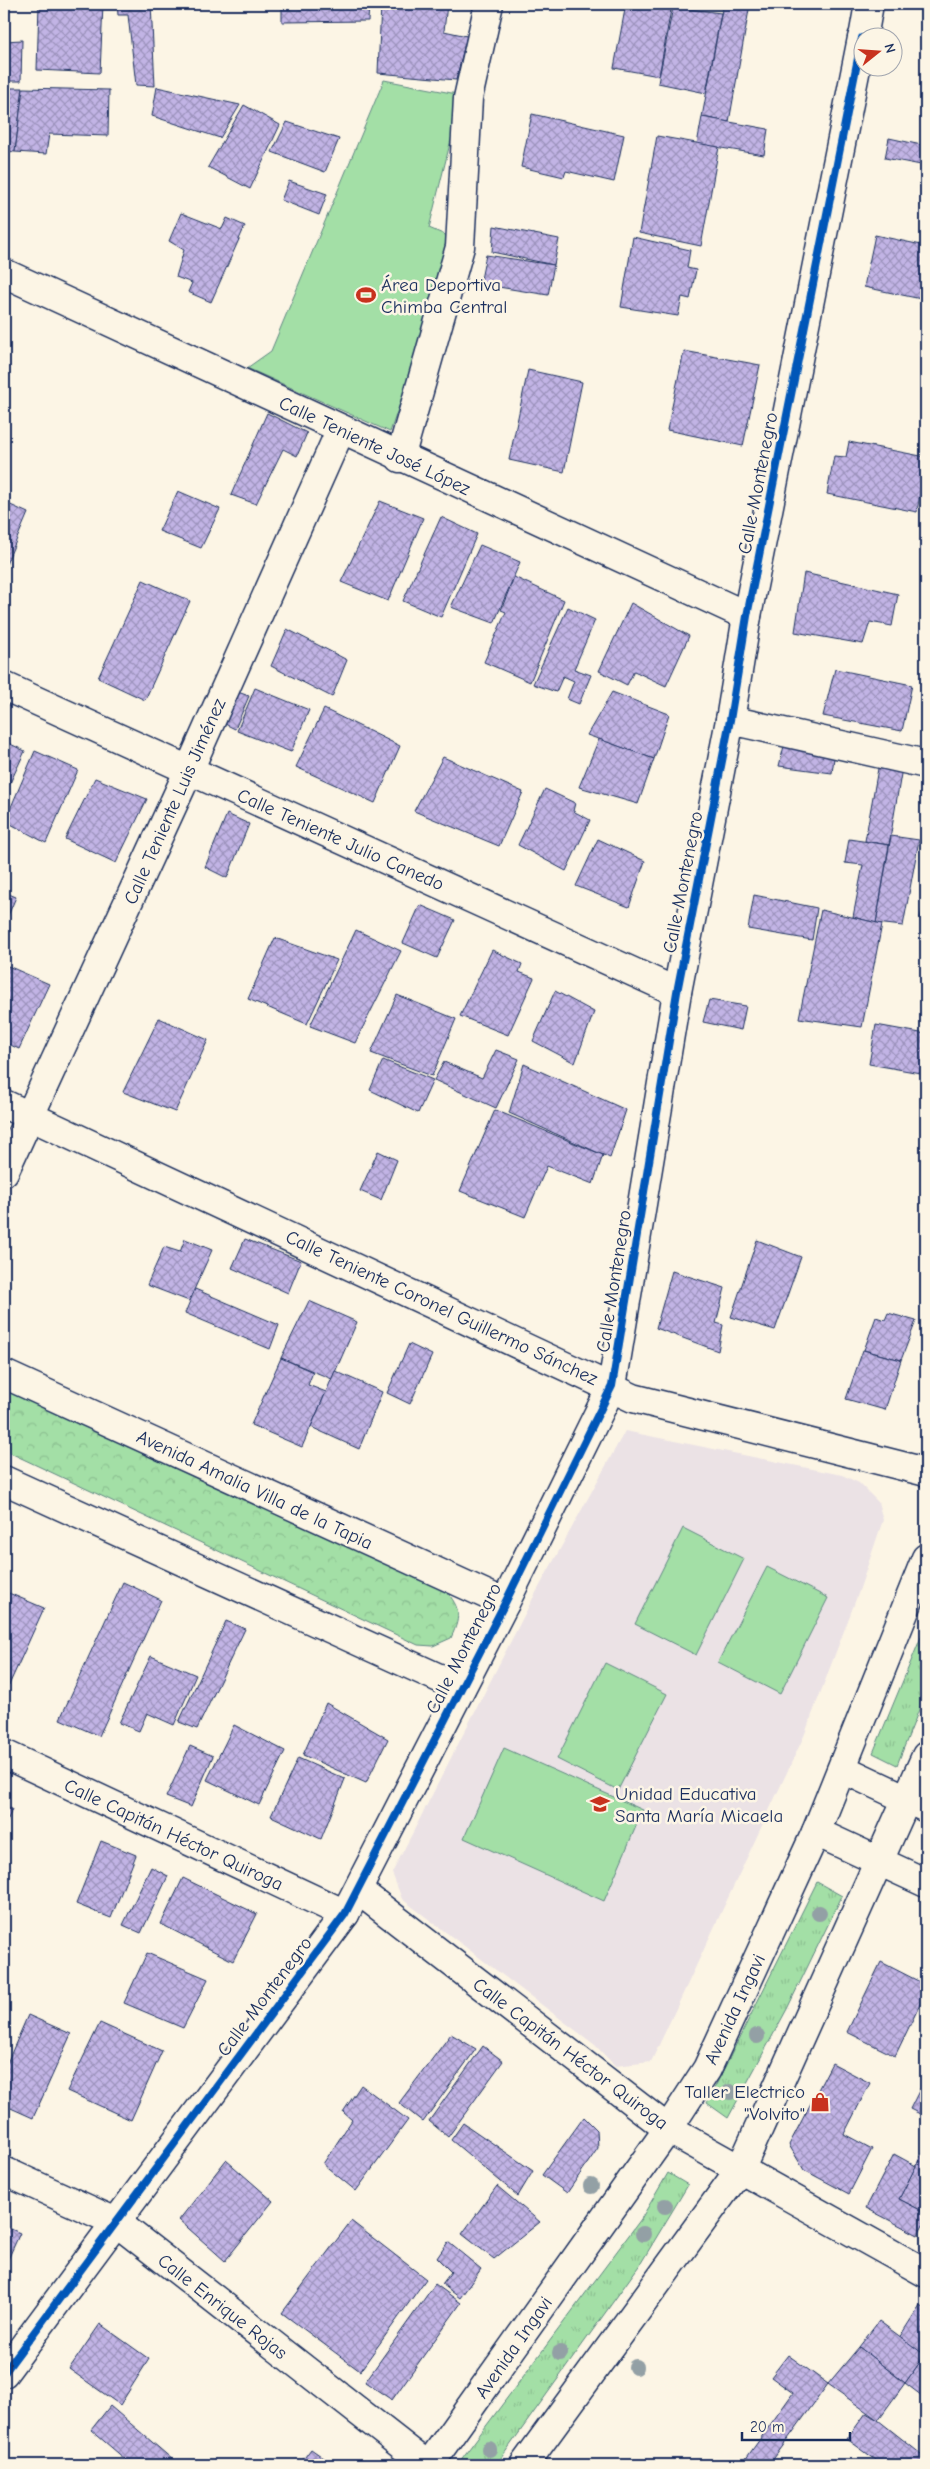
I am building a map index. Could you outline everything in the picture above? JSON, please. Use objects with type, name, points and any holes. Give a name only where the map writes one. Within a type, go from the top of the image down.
[{"type":"main road","points":[[400,458],[460,247],[468,98],[489,4]]},
{"type":"main road","name":"Calle Montenegro","points":[[865,28],[870,4]]},
{"type":"main road","name":"Calle Montenegro","points":[[4,2373],[345,1914],[505,1603],[612,1386],[678,992],[730,720],[747,616],[855,78]]},
{"type":"main road","name":"Calle Teniente José López","points":[[4,273],[400,458],[747,616]]},
{"type":"main road","name":"Calle Teniente Luis Jiménez","points":[[4,1172],[189,770],[341,429]]},
{"type":"main road","name":"Calle Teniente Julio Canedo","points":[[4,686],[678,992]]},
{"type":"main road","points":[[730,720],[926,764]]},
{"type":"main road","name":"Calle Teniente Coronel Guillermo Sánchez","points":[[4,1104],[612,1386],[633,1398],[926,1472]]},
{"type":"main road","name":"Avenida Amalia Villa de la Tapia","points":[[4,1374],[505,1603]]},
{"type":"main road","points":[[4,1480],[461,1688]]},
{"type":"main road","name":"Avenida Ingavi","points":[[428,2465],[668,2129],[707,2068],[816,1832],[843,1769],[926,1558]]},
{"type":"main road","name":"Calle Capitán Héctor Quiroga","points":[[4,1754],[345,1914]]},
{"type":"main road","points":[[524,2465],[741,2168],[880,1862],[917,1804],[926,1756]]},
{"type":"main road","points":[[843,1769],[917,1804]]},
{"type":"main road","points":[[816,1832],[926,1883]]},
{"type":"main road","name":"Calle Capitán Héctor Quiroga","points":[[358,1890],[668,2129],[741,2168],[926,2273]]},
{"type":"main road","name":"Calle Enrique Rojas","points":[[4,2171],[116,2222],[428,2465]]},
{"type":"shaded area","name":"Unidad Educativa Santa María Micaela","points":[[625,1431],[842,1475],[859,1483],[878,1502],[883,1520],[858,1594],[804,1736],[651,2062],[615,2066],[595,2045],[402,1899],[392,1873],[532,1600]]},
{"type":"green space","name":"Área Deportiva Chimba Central","points":[[384,80],[462,95],[429,228],[457,240],[390,432],[247,368],[271,351]]},
{"type":"green space","points":[[4,1386],[442,1586],[456,1605],[458,1617],[451,1638],[433,1646],[418,1645],[4,1450]]},
{"type":"green space","points":[[683,1528],[744,1559],[696,1655],[635,1624]]},
{"type":"green space","points":[[767,1567],[828,1598],[780,1694],[718,1662]]},
{"type":"green space","points":[[926,1625],[926,1692],[897,1765],[873,1753]]},
{"type":"green space","points":[[605,1663],[667,1694],[618,1790],[557,1759]]},
{"type":"green space","points":[[504,1748],[643,1810],[604,1901],[464,1838]]},
{"type":"green space","points":[[817,1882],[842,1896],[787,2009],[728,2118],[707,2103]]},
{"type":"green space","points":[[668,2173],[688,2185],[641,2263],[496,2465],[457,2465],[641,2219]]},
{"type":"building","points":[[39,4],[103,4],[100,73],[37,70]]},
{"type":"building","points":[[117,4],[151,4],[155,86],[136,85],[128,15],[118,15]]},
{"type":"building","points":[[282,4],[369,4],[368,21],[282,22]]},
{"type":"building","points":[[381,4],[447,4],[444,31],[467,36],[456,80],[378,73]]},
{"type":"building","points":[[626,4],[672,4],[659,76],[614,68]]},
{"type":"building","points":[[723,4],[750,4],[729,122],[702,117]]},
{"type":"building","points":[[673,7],[721,13],[706,93],[658,83]]},
{"type":"building","points":[[22,40],[21,81],[4,81],[4,41]]},
{"type":"building","points":[[157,87],[240,105],[220,138],[152,116]]},
{"type":"building","points":[[4,88],[23,88],[15,152],[4,151]]},
{"type":"building","points":[[23,88],[109,90],[108,136],[49,134],[46,154],[15,152]]},
{"type":"building","points":[[244,105],[280,125],[250,189],[208,167]]},
{"type":"building","points":[[532,114],[624,135],[614,182],[566,171],[564,177],[521,167]]},
{"type":"building","points":[[702,117],[768,129],[764,155],[697,144]]},
{"type":"building","points":[[287,122],[339,139],[325,172],[272,152]]},
{"type":"building","points":[[657,136],[719,147],[701,246],[639,233]]},
{"type":"building","points":[[889,138],[926,146],[926,166],[885,158]]},
{"type":"building","points":[[289,181],[327,194],[319,215],[281,200]]},
{"type":"building","points":[[181,213],[222,229],[227,218],[245,226],[211,302],[188,292],[192,283],[176,277],[184,250],[169,241]]},
{"type":"building","points":[[494,226],[559,239],[554,265],[492,252]]},
{"type":"building","points":[[875,235],[926,246],[926,300],[864,287]]},
{"type":"building","points":[[633,237],[690,250],[687,268],[696,270],[690,299],[682,297],[678,316],[621,307]]},
{"type":"building","points":[[486,255],[554,265],[548,295],[480,284]]},
{"type":"building","points":[[684,351],[760,365],[743,446],[667,430]]},
{"type":"building","points":[[528,370],[582,382],[564,472],[509,460]]},
{"type":"building","points":[[267,413],[307,433],[297,456],[283,449],[256,504],[231,495]]},
{"type":"building","points":[[849,442],[926,457],[917,512],[827,494],[834,456],[846,457]]},
{"type":"building","points":[[926,442],[926,458],[922,457]]},
{"type":"building","points":[[178,491],[220,509],[201,548],[159,531]]},
{"type":"building","points":[[380,501],[423,518],[388,601],[341,582]]},
{"type":"building","points":[[4,502],[28,513],[4,569]]},
{"type":"building","points":[[441,517],[477,534],[441,617],[403,601]]},
{"type":"building","points":[[480,545],[520,562],[494,623],[451,607]]},
{"type":"building","points":[[804,573],[898,594],[892,626],[870,622],[863,644],[795,632]]},
{"type":"building","points":[[514,577],[564,600],[530,682],[484,662],[506,612],[501,610]]},
{"type":"building","points":[[143,580],[190,601],[145,700],[98,678]]},
{"type":"building","points":[[631,603],[689,636],[666,686],[634,671],[627,685],[599,671]]},
{"type":"building","points":[[568,607],[595,620],[574,669],[591,675],[579,704],[567,699],[574,681],[563,676],[556,692],[533,684]]},
{"type":"building","points":[[287,629],[347,660],[332,697],[271,666]]},
{"type":"building","points":[[835,669],[912,685],[902,731],[823,716]]},
{"type":"building","points":[[255,688],[309,710],[291,752],[237,731]]},
{"type":"building","points":[[232,690],[249,696],[235,729],[219,721]]},
{"type":"building","points":[[612,692],[669,714],[654,759],[587,735]]},
{"type":"building","points":[[324,709],[400,746],[375,803],[296,767]]},
{"type":"building","points":[[599,739],[654,759],[638,804],[579,787]]},
{"type":"building","points":[[4,741],[25,751],[4,796]]},
{"type":"building","points":[[785,742],[835,750],[832,773],[779,766]]},
{"type":"building","points":[[35,751],[78,770],[46,843],[5,821]]},
{"type":"building","points":[[443,757],[523,792],[499,846],[414,811]]},
{"type":"building","points":[[879,763],[902,768],[889,845],[865,841]]},
{"type":"building","points":[[95,778],[147,799],[116,863],[65,839]]},
{"type":"building","points":[[545,789],[575,803],[573,811],[590,820],[566,871],[518,845]]},
{"type":"building","points":[[227,814],[249,824],[227,878],[205,867]]},
{"type":"building","points":[[891,836],[919,840],[903,926],[876,923]]},
{"type":"building","points":[[598,839],[645,861],[629,907],[576,886]]},
{"type":"building","points":[[849,839],[889,845],[876,923],[853,917],[863,865],[845,863]]},
{"type":"building","points":[[4,892],[16,897],[4,925]]},
{"type":"building","points":[[754,895],[817,908],[812,940],[748,929]]},
{"type":"building","points":[[926,896],[926,919],[920,918]]},
{"type":"building","points":[[420,905],[455,920],[437,958],[403,943]]},
{"type":"building","points":[[821,910],[882,924],[862,1027],[799,1018]]},
{"type":"building","points":[[356,930],[401,951],[355,1043],[310,1026]]},
{"type":"building","points":[[275,938],[337,960],[307,1024],[248,999]]},
{"type":"building","points":[[492,950],[522,964],[519,972],[534,978],[508,1035],[460,1016]]},
{"type":"building","points":[[8,966],[49,984],[19,1049],[4,1042],[4,975]]},
{"type":"building","points":[[555,991],[594,1012],[575,1063],[533,1041]]},
{"type":"building","points":[[397,995],[456,1019],[432,1076],[371,1053]]},
{"type":"building","points":[[709,1000],[746,1006],[741,1030],[703,1022]]},
{"type":"building","points":[[159,1018],[208,1040],[175,1112],[123,1092]]},
{"type":"building","points":[[876,1025],[926,1034],[926,1074],[869,1064]]},
{"type":"building","points":[[496,1050],[519,1059],[496,1108],[434,1080],[444,1062],[482,1078]]},
{"type":"building","points":[[383,1060],[433,1080],[418,1113],[370,1090]]},
{"type":"building","points":[[524,1064],[626,1110],[610,1158],[509,1113]]},
{"type":"building","points":[[495,1110],[603,1155],[593,1184],[547,1166],[525,1217],[460,1191]]},
{"type":"building","points":[[378,1151],[397,1160],[381,1200],[360,1191]]},
{"type":"building","points":[[185,1239],[212,1250],[189,1301],[147,1285],[164,1247],[180,1252]]},
{"type":"building","points":[[245,1239],[301,1261],[288,1293],[232,1268]]},
{"type":"building","points":[[757,1240],[801,1257],[775,1330],[731,1317]]},
{"type":"building","points":[[672,1271],[725,1288],[716,1323],[723,1325],[718,1351],[656,1328]]},
{"type":"building","points":[[195,1289],[279,1325],[270,1349],[185,1313]]},
{"type":"building","points":[[309,1301],[357,1322],[332,1379],[281,1358]]},
{"type":"building","points":[[888,1313],[916,1321],[901,1360],[864,1350],[876,1317],[885,1320]]},
{"type":"building","points":[[409,1344],[432,1355],[410,1404],[387,1393]]},
{"type":"building","points":[[863,1350],[901,1360],[885,1410],[846,1399]]},
{"type":"building","points":[[281,1358],[313,1372],[308,1385],[326,1392],[302,1447],[251,1425]]},
{"type":"building","points":[[335,1371],[382,1392],[359,1449],[311,1427]]},
{"type":"building","points":[[123,1582],[161,1600],[99,1736],[60,1719]]},
{"type":"building","points":[[4,1591],[44,1608],[9,1685],[4,1682]]},
{"type":"building","points":[[226,1621],[245,1629],[197,1729],[179,1722]]},
{"type":"building","points":[[151,1656],[196,1675],[174,1725],[147,1713],[139,1731],[119,1723]]},
{"type":"building","points":[[326,1703],[388,1739],[366,1783],[303,1755]]},
{"type":"building","points":[[234,1725],[285,1751],[259,1805],[207,1780]]},
{"type":"building","points":[[190,1746],[213,1756],[191,1807],[166,1797]]},
{"type":"building","points":[[298,1758],[345,1779],[321,1839],[271,1816]]},
{"type":"building","points":[[4,1805],[12,1809],[4,1829]]},
{"type":"building","points":[[101,1841],[136,1855],[111,1918],[76,1904]]},
{"type":"building","points":[[151,1867],[168,1876],[141,1933],[123,1925]]},
{"type":"building","points":[[183,1878],[257,1914],[233,1961],[161,1924]]},
{"type":"building","points":[[147,1953],[208,1979],[183,2028],[124,2003]]},
{"type":"building","points":[[881,1962],[926,1985],[926,1992],[895,2056],[847,2032]]},
{"type":"building","points":[[28,2015],[71,2034],[33,2118],[4,2105],[4,2070]]},
{"type":"building","points":[[100,2023],[162,2051],[131,2120],[67,2091]]},
{"type":"building","points":[[451,2034],[476,2049],[423,2122],[399,2103]]},
{"type":"building","points":[[483,2046],[503,2061],[448,2137],[429,2121]]},
{"type":"building","points":[[832,2063],[870,2083],[844,2134],[872,2149],[849,2194],[804,2170],[789,2145]]},
{"type":"building","points":[[926,2077],[926,2117],[910,2109]]},
{"type":"building","points":[[361,2085],[408,2120],[356,2191],[323,2164],[352,2120],[343,2112]]},
{"type":"building","points":[[584,2117],[597,2130],[598,2148],[567,2193],[542,2175]]},
{"type":"building","points":[[463,2123],[533,2171],[518,2196],[451,2140]]},
{"type":"building","points":[[926,2146],[926,2213],[899,2199]]},
{"type":"building","points":[[894,2154],[916,2166],[899,2199],[926,2213],[926,2219],[918,2235],[866,2208]]},
{"type":"building","points":[[226,2160],[273,2201],[225,2261],[179,2220]]},
{"type":"building","points":[[497,2186],[540,2222],[494,2259],[462,2234]]},
{"type":"building","points":[[351,2221],[426,2279],[360,2371],[282,2313]]},
{"type":"building","points":[[4,2226],[20,2233],[4,2268]]},
{"type":"building","points":[[448,2242],[481,2269],[460,2298],[442,2284],[451,2272],[437,2258]]},
{"type":"building","points":[[435,2284],[461,2303],[392,2400],[365,2382]]},
{"type":"building","points":[[920,2305],[926,2310],[926,2399],[905,2383],[925,2355],[899,2338]]},
{"type":"building","points":[[879,2321],[925,2355],[905,2383],[859,2347]]},
{"type":"building","points":[[100,2324],[149,2359],[120,2405],[69,2369]]},
{"type":"building","points":[[859,2347],[905,2383],[878,2420],[828,2384]]},
{"type":"building","points":[[788,2355],[828,2384],[769,2465],[752,2465],[745,2460],[793,2393],[771,2377]]},
{"type":"building","points":[[110,2406],[173,2460],[169,2465],[132,2465],[91,2430]]},
{"type":"building","points":[[866,2413],[878,2420],[926,2458],[926,2465],[883,2465],[847,2439]]},
{"type":"building","points":[[311,2449],[334,2465],[299,2465]]},
{"type":"cycle path","points":[[4,2373],[345,1914],[505,1603],[612,1386],[677,992],[730,720],[747,616],[854,78]]},
{"type":"place","name":"Área Deportiva Chimba Central","points":[[366,295]]},
{"type":"place","name":"Unidad Educativa Santa María Micaela","points":[[600,1804]]},
{"type":"place","name":"Taller Electrico \"Volvito\"","points":[[820,2102]]}]
